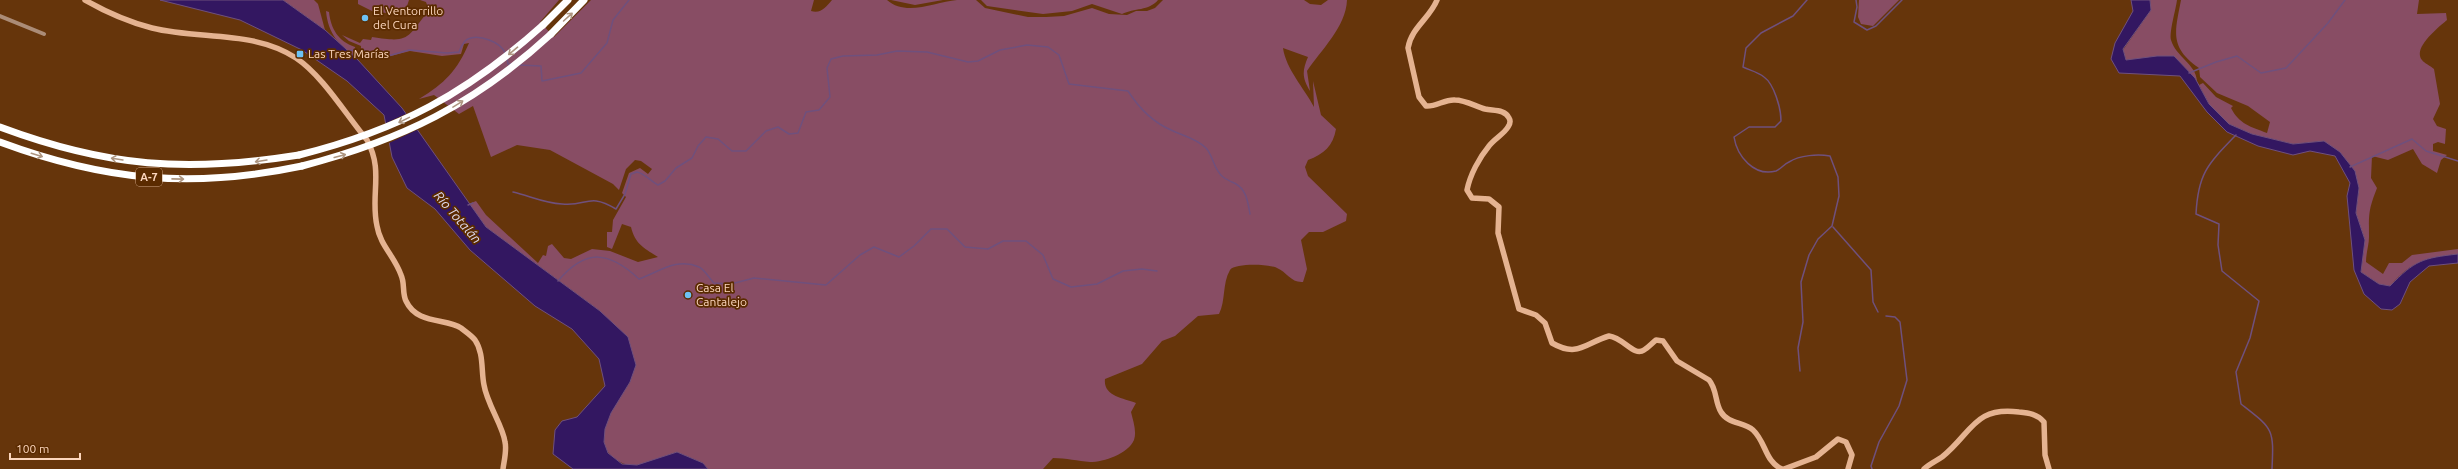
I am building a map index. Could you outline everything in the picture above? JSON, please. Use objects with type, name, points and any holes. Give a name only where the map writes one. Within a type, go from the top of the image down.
[{"type":"highway","name":"A-7","points":[[0,127],[40,142],[84,154],[164,165],[209,166],[254,162],[299,155],[346,144],[388,128],[435,105],[477,79],[511,53],[543,26],[568,0]]},
{"type":"highway","name":"A-7","points":[[0,142],[35,155],[86,168],[168,179],[213,180],[259,175],[302,166],[358,151],[438,117],[519,63],[551,34],[584,0]]},
{"type":"main road","points":[[85,0],[108,13],[152,28],[260,42],[282,50],[304,64],[367,140],[376,163],[375,207],[377,227],[385,250],[401,274],[407,303],[411,309],[421,316],[435,322],[460,327],[475,340],[481,355],[484,386],[506,442],[503,469]]},
{"type":"main road","points":[[1437,0],[1434,7],[1409,40],[1408,48],[1419,97],[1426,106],[1432,107],[1456,100],[1487,109],[1496,109],[1509,118],[1510,124],[1507,129],[1489,146],[1482,156],[1469,181],[1467,190],[1472,198],[1489,199],[1499,207],[1498,233],[1519,309],[1536,315],[1545,323],[1552,343],[1573,350],[1581,350],[1609,336],[1620,339],[1632,350],[1638,353],[1644,351],[1656,340],[1663,341],[1678,361],[1709,380],[1712,384],[1720,411],[1730,420],[1751,428],[1760,437],[1770,460],[1783,469],[1816,457],[1838,439],[1846,442],[1851,450],[1848,469]]},
{"type":"main road","points":[[1924,469],[1942,457],[1983,416],[1992,411],[2003,410],[2033,414],[2044,422],[2045,455],[2049,469]]},
{"type":"street","points":[[0,16],[44,34]]},
{"type":"shaded area","points":[[283,0],[314,0],[318,4],[325,30]]},
{"type":"shaded area","points":[[358,0],[409,0],[407,6],[394,14],[379,12],[378,14],[358,4]]},
{"type":"shaded area","points":[[420,0],[559,0],[540,22],[554,37],[591,0],[814,0],[811,11],[818,12],[832,0],[887,0],[895,5],[912,8],[948,1],[976,0],[985,8],[1028,17],[1046,17],[1064,16],[1092,8],[1109,14],[1127,15],[1136,11],[1147,11],[1155,8],[1163,0],[1304,0],[1310,4],[1321,5],[1328,0],[1347,0],[1346,10],[1338,29],[1307,71],[1310,91],[1304,78],[1304,70],[1308,57],[1283,48],[1291,71],[1314,107],[1313,81],[1321,115],[1336,129],[1333,140],[1327,149],[1308,160],[1305,167],[1308,176],[1347,214],[1346,221],[1323,232],[1309,232],[1301,240],[1307,269],[1303,282],[1295,281],[1277,268],[1273,267],[1245,265],[1233,268],[1230,270],[1228,275],[1223,303],[1219,314],[1198,316],[1175,336],[1162,341],[1142,364],[1105,379],[1105,385],[1111,393],[1120,398],[1136,403],[1131,412],[1135,430],[1134,440],[1127,449],[1108,459],[1090,462],[1053,458],[1043,469],[708,469],[703,463],[677,452],[646,463],[627,465],[614,458],[607,450],[604,440],[604,430],[608,420],[630,382],[600,311],[486,227],[469,204],[476,201],[486,215],[538,263],[543,255],[546,256],[548,246],[552,244],[564,258],[571,259],[592,249],[610,251],[638,262],[658,257],[638,242],[631,227],[622,224],[612,249],[607,247],[607,232],[612,232],[613,220],[626,197],[622,193],[629,173],[640,168],[648,174],[652,169],[641,161],[635,160],[626,169],[619,190],[613,184],[550,150],[517,145],[491,157],[473,106],[459,114],[434,95],[419,99],[449,76],[460,61],[469,43],[464,44],[461,54],[442,56],[410,51],[387,57],[373,52],[361,51],[361,46],[349,41],[342,35],[360,43],[363,39],[371,40],[372,37],[401,39],[406,37],[411,33],[429,10],[426,2]]},
{"type":"shaded area","points":[[891,0],[943,0],[915,5]]},
{"type":"shaded area","points":[[981,0],[1158,0],[1146,8],[1122,14],[1092,4],[1072,11],[1043,14],[987,6]]},
{"type":"shaded area","points":[[1859,0],[1899,0],[1873,26],[1861,24],[1858,17]]},
{"type":"shaded area","points":[[2150,0],[2177,0],[2171,40],[2177,51],[2190,65],[2196,75],[2197,81],[2174,56],[2126,60],[2123,50],[2151,10]]},
{"type":"shaded area","points":[[2181,0],[2419,0],[2417,14],[2446,13],[2447,20],[2423,44],[2420,55],[2423,61],[2434,69],[2440,104],[2433,119],[2437,126],[2446,129],[2445,144],[2438,142],[2433,144],[2433,151],[2447,155],[2441,160],[2437,173],[2422,164],[2413,149],[2388,160],[2372,156],[2371,178],[2377,188],[2370,212],[2369,240],[2366,262],[2383,274],[2389,263],[2402,263],[2412,255],[2458,249],[2458,254],[2437,257],[2420,262],[2405,271],[2390,286],[2379,284],[2361,272],[2365,240],[2356,213],[2359,188],[2324,141],[2293,144],[2252,134],[2229,124],[2209,104],[2199,85],[2203,83],[2216,97],[2233,106],[2231,108],[2238,118],[2251,127],[2267,133],[2270,122],[2248,106],[2217,93],[2200,77],[2199,68],[2183,53],[2176,38],[2177,21]]},
{"type":"shaded area","points":[[326,11],[329,12],[336,34],[344,41],[355,47],[357,59],[340,44],[332,33]]},
{"type":"water","name":"Río Totalán","points":[[160,0],[283,0],[325,30],[357,59],[402,108],[486,227],[600,311],[628,337],[636,365],[630,382],[611,413],[605,429],[604,442],[608,453],[622,464],[637,465],[677,452],[703,463],[708,469],[573,469],[553,454],[555,430],[562,421],[577,417],[605,386],[599,359],[572,329],[535,306],[470,250],[435,209],[407,188],[392,157],[384,115],[347,81],[302,50],[240,20]]},
{"type":"water","points":[[2131,0],[2150,0],[2151,10],[2123,49],[2126,60],[2157,56],[2174,56],[2195,78],[2209,104],[2229,124],[2252,134],[2293,144],[2324,141],[2340,152],[2355,171],[2359,188],[2356,213],[2365,240],[2361,272],[2379,284],[2390,286],[2413,266],[2428,259],[2458,254],[2458,263],[2429,266],[2410,282],[2400,304],[2392,310],[2381,309],[2364,294],[2354,270],[2347,196],[2350,183],[2335,156],[2310,151],[2293,155],[2258,146],[2227,132],[2207,112],[2180,76],[2119,73],[2111,59],[2115,43],[2133,11]]},
{"type":"pier","points":[[408,113],[419,129],[387,144],[384,124]]},
{"type":"waterway","points":[[519,65],[541,66],[542,81],[581,73],[607,43],[613,20],[629,0]]},
{"type":"waterway","points":[[1800,371],[1798,348],[1803,322],[1801,282],[1809,255],[1818,239],[1832,226],[1839,196],[1838,177],[1830,156],[1825,155],[1804,156],[1787,163],[1776,171],[1761,171],[1754,168],[1743,158],[1734,137],[1749,127],[1775,127],[1781,121],[1778,103],[1768,80],[1762,75],[1743,67],[1746,48],[1761,33],[1793,16],[1807,0]]},
{"type":"waterway","points":[[1856,0],[1857,7],[1854,22],[1867,30],[1876,26],[1902,0]]},
{"type":"waterway","points":[[2189,73],[2216,62],[2237,56],[2261,73],[2286,68],[2328,23],[2345,0]]},
{"type":"waterway","points":[[362,50],[388,56],[409,50],[447,53],[459,52],[462,44],[466,40],[483,38],[499,45],[505,53]]},
{"type":"waterway","points":[[513,192],[555,203],[577,204],[588,201],[599,201],[616,209],[625,194],[631,174],[637,172],[640,173],[658,185],[665,181],[676,168],[692,158],[698,146],[706,137],[718,139],[732,151],[746,151],[766,131],[778,127],[789,134],[798,133],[806,112],[819,110],[830,97],[827,68],[831,59],[843,56],[877,55],[897,51],[927,52],[968,62],[978,61],[1000,50],[1027,45],[1048,47],[1059,55],[1069,84],[1128,91],[1141,109],[1152,119],[1164,127],[1194,139],[1206,148],[1220,174],[1243,190],[1250,214]]},
{"type":"waterway","points":[[345,52],[353,50]]},
{"type":"waterway","points":[[507,59],[508,64],[511,64]]},
{"type":"waterway","points":[[2236,135],[2218,154],[2206,170],[2199,188],[2196,214],[2219,224],[2218,245],[2222,271],[2259,301],[2250,338],[2236,372],[2241,404],[2260,419],[2269,430],[2272,437],[2272,469]]},
{"type":"waterway","points":[[2350,167],[2412,139],[2426,151],[2458,161]]},
{"type":"waterway","points":[[468,205],[473,203]]},
{"type":"waterway","points":[[1833,227],[1871,270],[1873,302],[1878,312]]},
{"type":"waterway","points":[[558,281],[568,270],[578,263],[588,258],[598,257],[618,263],[639,279],[668,267],[691,264],[701,268],[714,283],[731,284],[754,278],[826,285],[860,255],[874,247],[899,257],[914,246],[931,229],[947,229],[965,247],[988,249],[1003,241],[1026,241],[1043,255],[1053,279],[1071,287],[1097,284],[1123,271],[1142,269],[1157,271]]},
{"type":"waterway","points":[[1872,469],[1871,466],[1879,442],[1899,406],[1907,380],[1900,322],[1895,317],[1886,316]]},
{"type":"place","name":"El Ventorrillo del Cura","points":[[365,18]]},
{"type":"place","name":"Las Tres Marías","points":[[300,54]]},
{"type":"place","name":"Casa El Cantalejo","points":[[688,295]]}]
